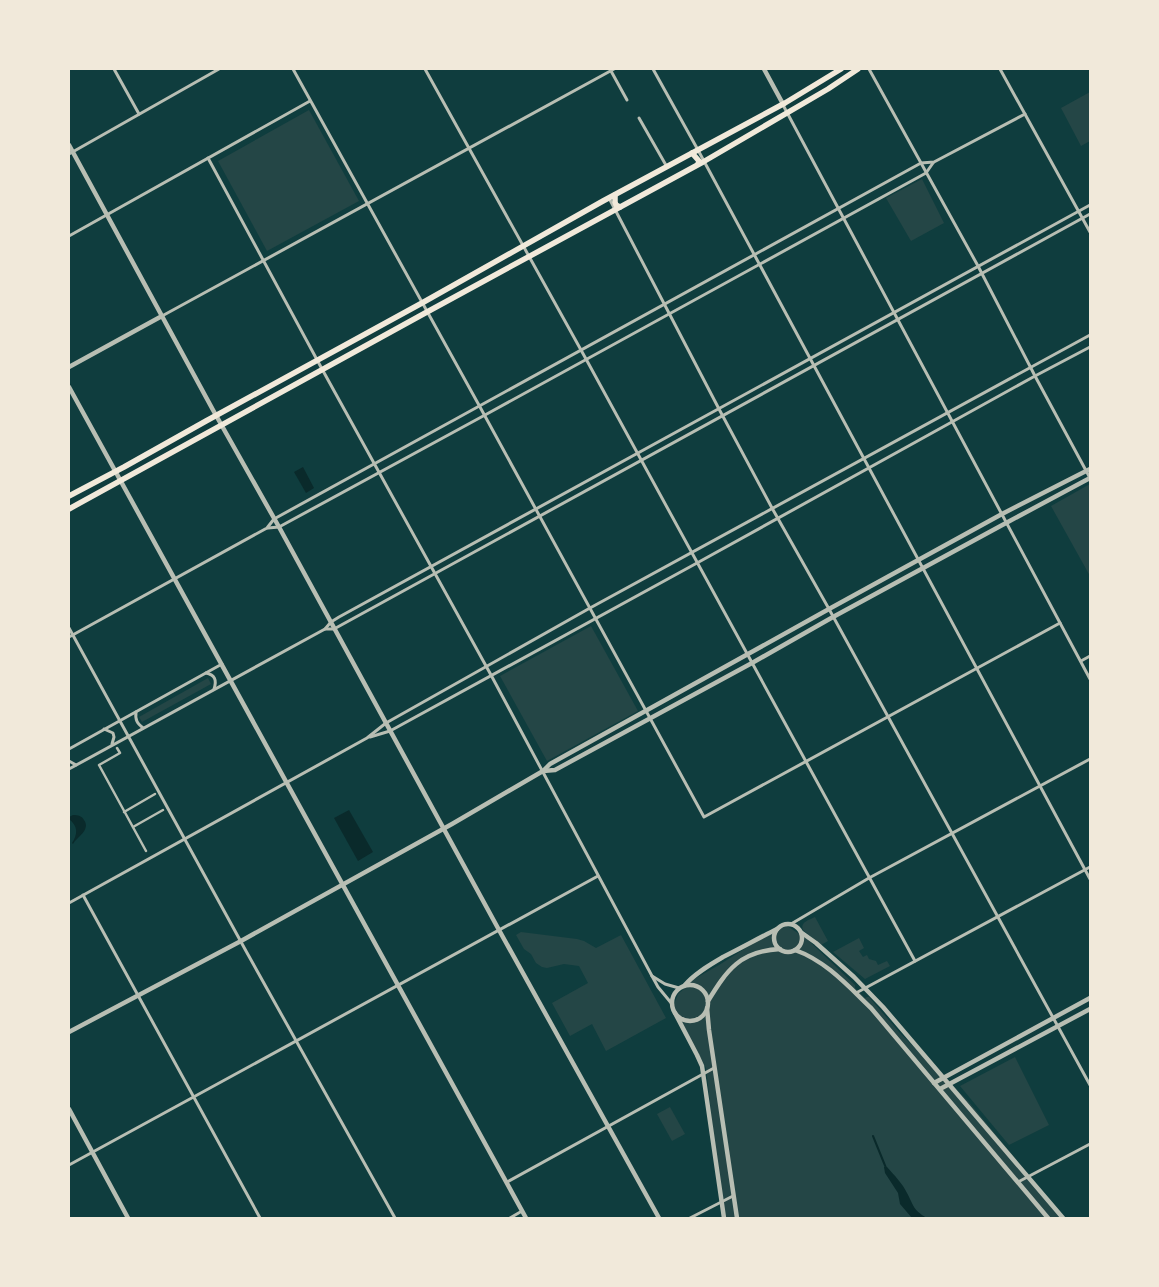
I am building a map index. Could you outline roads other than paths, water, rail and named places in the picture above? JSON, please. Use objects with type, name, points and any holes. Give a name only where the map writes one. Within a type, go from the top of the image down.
[{"type":"main road","points":[[69,496],[422,303],[609,198],[789,101],[842,69]]},
{"type":"main road","points":[[69,509],[310,375],[704,161],[840,82],[858,69]]},
{"type":"main road","points":[[789,101],[788,104],[794,109]]},
{"type":"main road","points":[[776,108],[780,109],[780,117]]},
{"type":"main road","points":[[698,150],[703,153],[704,161]]},
{"type":"main road","points":[[698,150],[699,160],[704,161]]},
{"type":"main road","points":[[609,198],[615,202],[618,208]]},
{"type":"main road","points":[[609,198],[611,208],[609,213]]},
{"type":"main road","points":[[422,303],[429,307],[427,311]]},
{"type":"main road","points":[[422,303],[422,311],[427,311]]},
{"type":"main road","points":[[335,350],[334,354],[339,360]]},
{"type":"main road","points":[[306,366],[310,370],[310,375]]},
{"type":"main road","points":[[206,421],[210,428],[208,433]]},
{"type":"main road","points":[[130,464],[128,468],[130,472],[134,473]]},
{"type":"main road","points":[[103,478],[107,480],[106,489]]},
{"type":"street","points":[[114,69],[139,114]]},
{"type":"street","points":[[207,69],[210,74]]},
{"type":"street","points":[[71,153],[218,69]]},
{"type":"street","points":[[293,69],[422,303]]},
{"type":"street","points":[[425,69],[642,460],[915,961]]},
{"type":"street","points":[[653,69],[698,150]]},
{"type":"street","points":[[764,69],[1090,679]]},
{"type":"street","points":[[69,1032],[240,941],[544,772],[555,770],[1090,478],[1088,470],[1035,376],[982,273],[868,69]]},
{"type":"street","points":[[1000,69],[1090,232]]},
{"type":"street","points":[[69,367],[612,70],[627,100]]},
{"type":"street","points":[[69,236],[310,101]]},
{"type":"street","points":[[71,636],[267,528],[274,519],[921,163],[934,162],[1025,114]]},
{"type":"street","points":[[639,118],[667,167]]},
{"type":"street","points":[[69,145],[71,153],[107,215],[659,1218]]},
{"type":"street","points":[[208,158],[322,370],[492,676],[652,976],[672,1004],[697,1055],[702,1066],[724,1218]]},
{"type":"street","points":[[704,161],[1090,879]]},
{"type":"street","points":[[267,528],[279,527],[485,415],[926,173],[934,162]]},
{"type":"street","points":[[69,769],[325,629],[331,622],[1090,205]]},
{"type":"street","points":[[618,208],[669,314],[722,416],[1090,1085]]},
{"type":"street","points":[[325,629],[334,629],[1090,214]]},
{"type":"street","points":[[427,311],[704,817],[1060,623]]},
{"type":"street","points":[[69,903],[367,738],[386,723],[590,608],[1090,335]]},
{"type":"street","points":[[367,738],[390,731],[492,676],[1090,347]]},
{"type":"street","points":[[69,387],[526,1218]]},
{"type":"street","points":[[544,772],[550,764],[646,710],[1002,514],[1088,470]]},
{"type":"street","points":[[69,628],[71,636],[120,720],[394,1218]]},
{"type":"street","points":[[1081,661],[1090,656]]},
{"type":"street","points":[[69,749],[222,664]]},
{"type":"street","points":[[206,673],[215,678],[216,683],[213,689]]},
{"type":"street","points":[[136,712],[136,720],[144,728]]},
{"type":"street","points":[[104,729],[114,735],[112,745]]},
{"type":"street","points":[[117,748],[120,753],[98,765],[146,851]]},
{"type":"street","points":[[672,1004],[673,996],[679,988],[707,967],[784,924],[792,924],[869,878],[1090,759]]},
{"type":"street","points":[[69,761],[76,765]]},
{"type":"street","points":[[124,812],[155,794]]},
{"type":"street","points":[[133,827],[163,810]]},
{"type":"street","points":[[856,993],[1090,867]]},
{"type":"street","points":[[69,1165],[598,876]]},
{"type":"street","points":[[83,895],[260,1218]]},
{"type":"street","points":[[792,924],[816,943],[865,988],[892,1016],[1063,1218]]},
{"type":"street","points":[[777,929],[774,938],[775,942],[780,949],[786,952],[795,950],[801,944],[802,933]]},
{"type":"street","points":[[736,1218],[714,1068],[707,1008],[708,1001],[720,982],[738,962],[759,952],[780,949]]},
{"type":"street","points":[[795,950],[808,955],[828,968],[871,1008],[1048,1218]]},
{"type":"street","points":[[652,976],[666,984],[679,988]]},
{"type":"street","points":[[685,985],[699,987],[704,991],[708,1001]]},
{"type":"street","points":[[934,1083],[1090,998]]},
{"type":"street","points":[[675,1013],[679,1018],[690,1021],[704,1015],[707,1008]]},
{"type":"street","points":[[940,1090],[1090,1009]]},
{"type":"street","points":[[507,1182],[714,1068]]},
{"type":"street","points":[[69,1109],[128,1218]]},
{"type":"street","points":[[1018,1182],[1090,1144]]},
{"type":"street","points":[[690,1218],[733,1196]]},
{"type":"street","points":[[510,1218],[523,1211]]},
{"type":"waterway","points":[[873,1136],[886,1168]]}]
